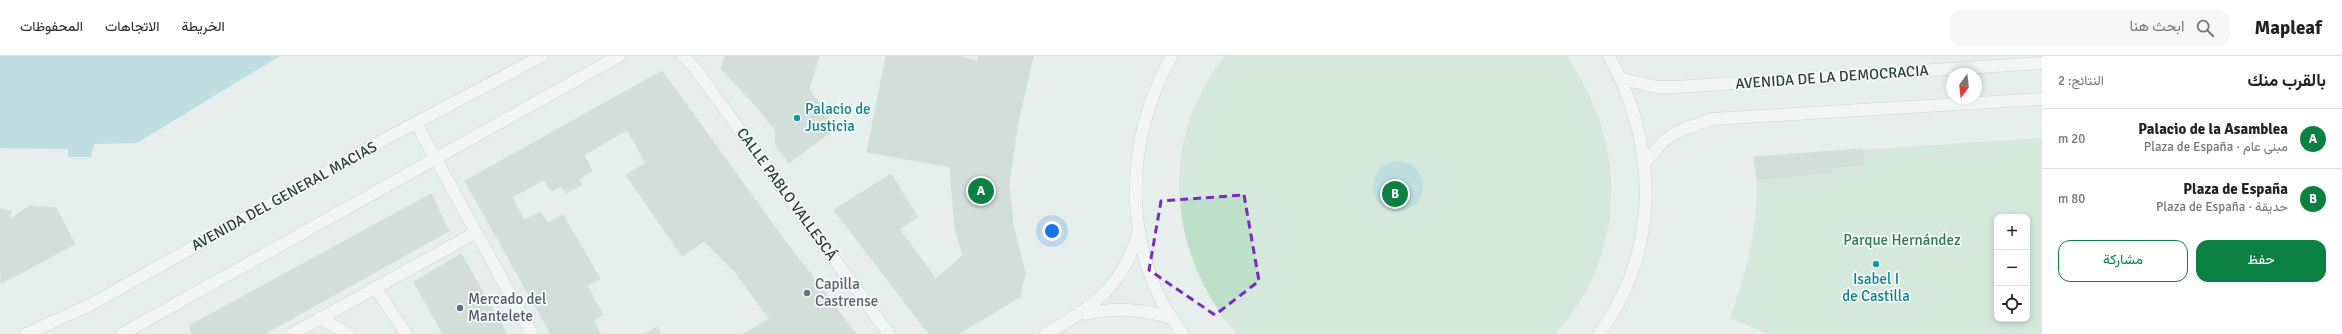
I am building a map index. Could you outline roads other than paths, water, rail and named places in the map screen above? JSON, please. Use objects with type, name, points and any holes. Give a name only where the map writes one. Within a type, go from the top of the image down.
[{"type":"street","name":"AVENIDA DEL GENERAL MACIAS","points":[[26,334],[92,304],[416,123],[542,56]]},
{"type":"street","points":[[122,334],[436,160],[619,56]]},
{"type":"street","name":"CALLE PABLO VALLESCÁ","points":[[683,56],[694,67],[889,334]]},
{"type":"street","points":[[1172,56],[1165,62],[1146,113],[1137,159],[1135,183],[1139,230],[1152,276],[1172,318],[1183,334]]},
{"type":"street","points":[[1599,334],[1626,286],[1638,251],[1644,217],[1645,163],[1637,120],[1622,79],[1609,56]]},
{"type":"street","name":"AVENIDA DE LA DEMOCRACIA","points":[[1622,79],[1657,87],[1675,87],[2042,63]]},
{"type":"street","points":[[1645,163],[1658,146],[1674,132],[1712,119],[2042,99]]},
{"type":"street","points":[[416,123],[475,233],[532,334]]},
{"type":"street","points":[[1046,334],[1078,316],[1096,303],[1120,276],[1134,251],[1139,230]]},
{"type":"street","points":[[292,334],[475,233]]},
{"type":"street","points":[[375,287],[406,334]]},
{"type":"street","points":[[1078,316],[1102,310],[1126,309],[1149,311],[1172,318]]},
{"type":"street","points":[[320,318],[348,334]]},
{"type":"water","points":[[0,56],[280,56],[137,143],[94,144],[91,157],[68,157],[68,149],[0,148]]},
{"type":"water","points":[[1398,161],[1407,163],[1418,172],[1423,186],[1421,195],[1412,206],[1398,211],[1389,209],[1378,200],[1373,186],[1375,177],[1384,166]]},
{"type":"place","name":"Palacio de Justicia","points":[[797,118]]},
{"type":"place","name":"Palacio de la Asamblea","points":[[981,191]]},
{"type":"place","name":"Plaza de España","points":[[1395,194]]},
{"type":"place","name":"Isabel I de Castilla","points":[[1876,264]]},
{"type":"place","name":"Capilla Castrense","points":[[807,293]]},
{"type":"place","name":"Mercado del Mantelete","points":[[460,308]]},
{"type":"park label","name":"Parque Hernández","points":[[1902,240]]}]
